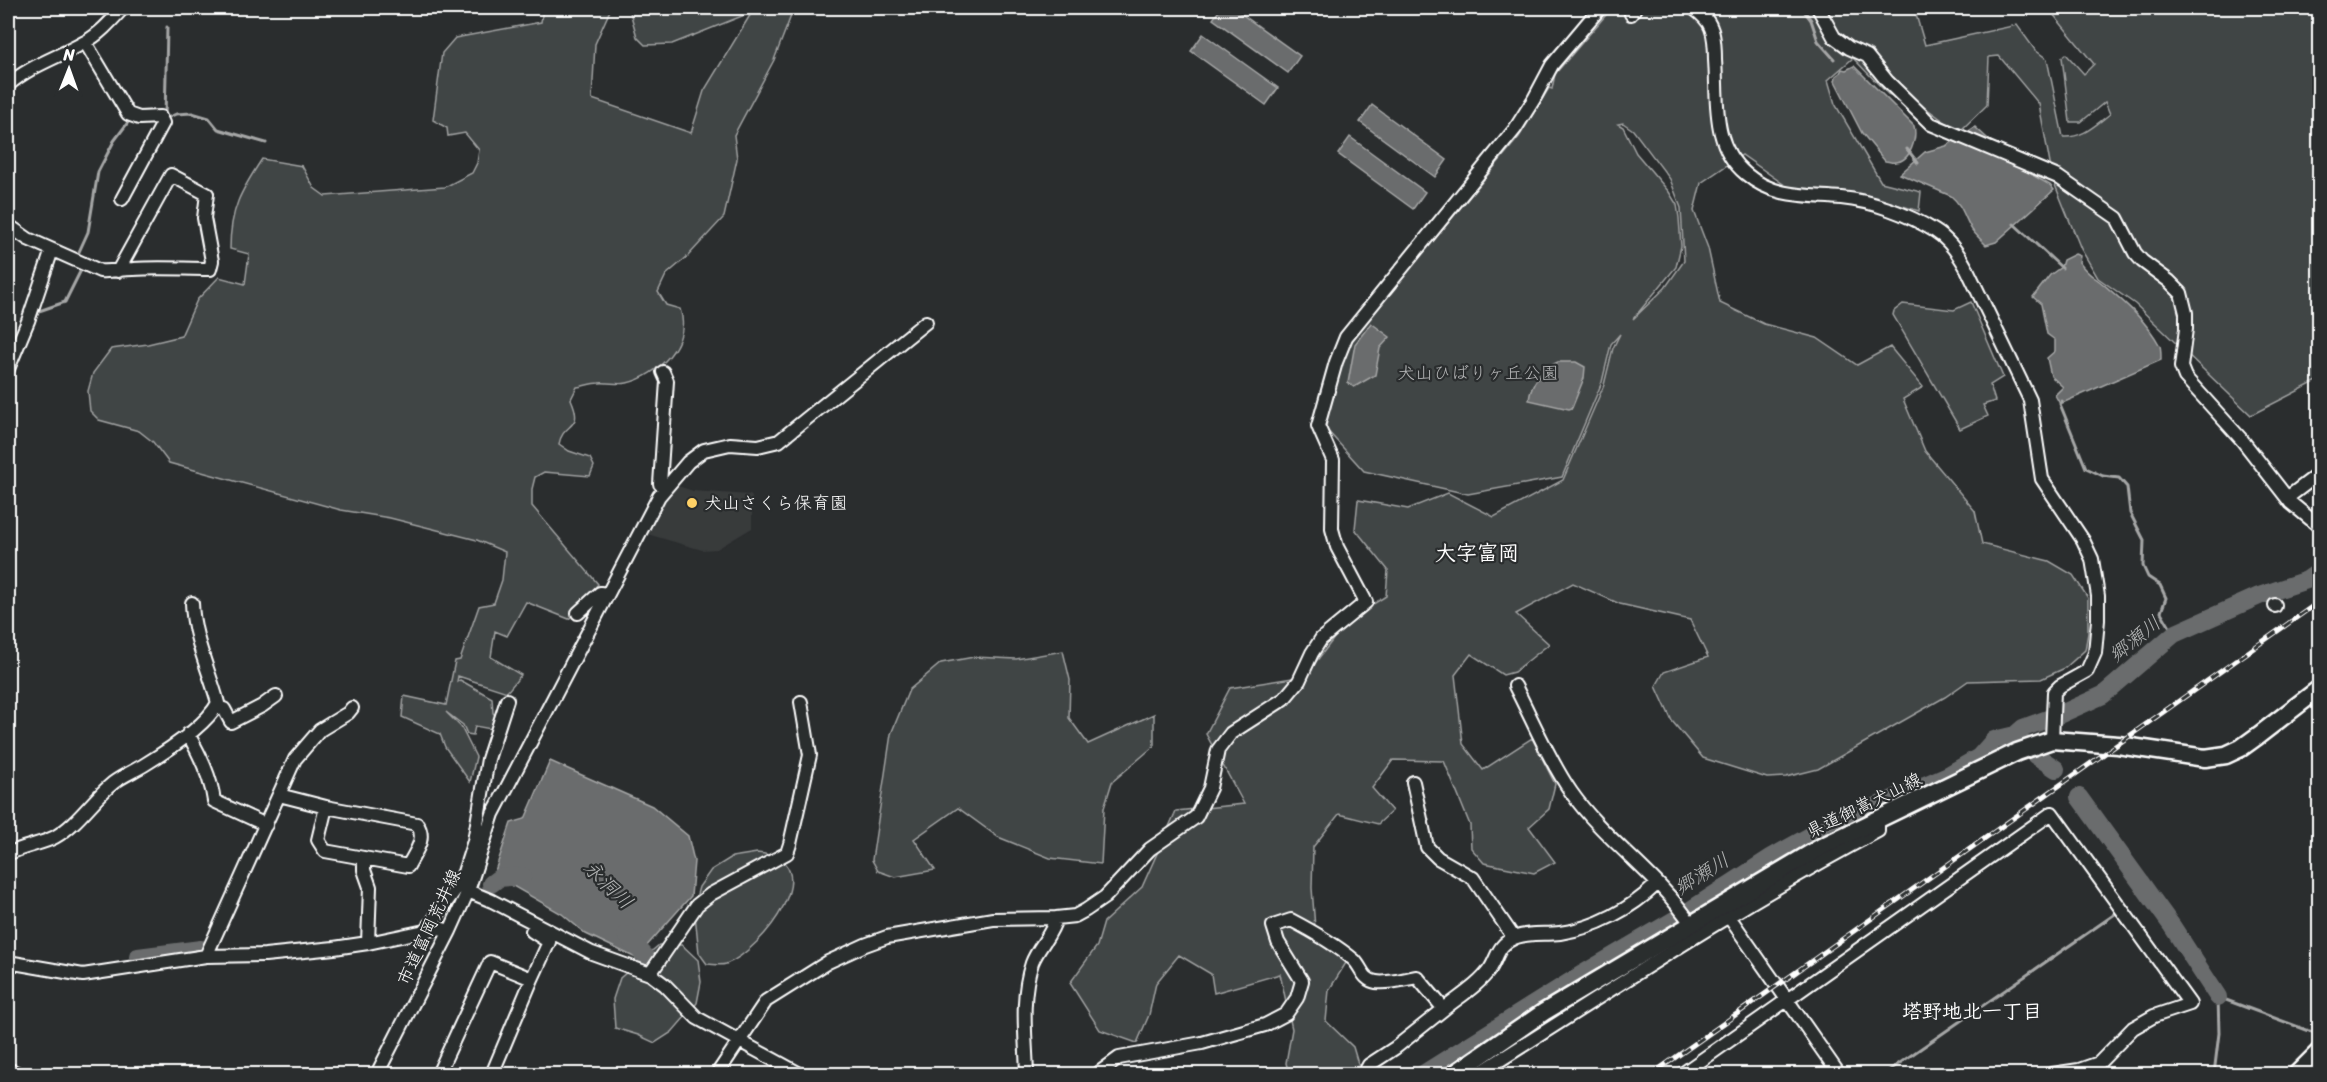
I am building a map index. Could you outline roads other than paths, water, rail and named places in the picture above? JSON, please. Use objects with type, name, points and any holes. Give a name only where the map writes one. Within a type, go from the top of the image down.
[{"type":"main road","name":"県道御嵩犬山線","points":[[1454,1074],[1544,1012],[1689,921],[1725,911],[1821,847],[2049,735],[2205,758],[2226,755],[2241,748],[2319,688]]},
{"type":"main road","points":[[2297,1074],[2319,1051]]},
{"type":"street","points":[[8,85],[30,68],[86,42],[105,27],[123,8]]},
{"type":"street","points":[[717,1074],[766,1000],[828,962],[887,937],[993,919],[1075,916],[1105,897],[1150,849],[1191,822],[1198,814],[1207,796],[1216,756],[1225,740],[1231,733],[1284,699],[1299,681],[1321,639],[1366,602],[1337,547],[1332,529],[1335,471],[1333,460],[1318,426],[1346,337],[1515,129],[1552,65],[1600,8]]},
{"type":"street","points":[[1693,8],[1704,16],[1711,28],[1720,135],[1737,166],[1760,185],[1779,193],[1869,202],[1911,219],[1937,231],[1967,269],[2030,400],[2042,479],[2083,540],[2092,559],[2098,596],[2094,656],[2087,671],[2060,686],[2054,692],[2049,735]]},
{"type":"street","points":[[1818,8],[1834,37],[1849,48],[1867,56],[1887,81],[1931,124],[2070,183],[2117,218],[2135,253],[2142,261],[2169,280],[2181,293],[2186,313],[2181,372],[2242,440],[2287,498],[2319,527]]},
{"type":"street","points":[[86,42],[128,114],[139,118],[160,117],[163,123],[122,199]]},
{"type":"street","points":[[8,225],[28,239],[100,271],[118,271],[131,268],[210,269],[212,261],[204,218],[207,194],[171,175],[118,271]]},
{"type":"street","points":[[8,369],[28,321],[52,250]]},
{"type":"street","name":"市道富岡荒井線","points":[[377,1074],[450,932],[468,891],[493,813],[665,488],[688,462],[704,450],[730,444],[758,446],[778,441],[926,322]]},
{"type":"street","points":[[663,372],[668,381],[660,484],[665,488]]},
{"type":"street","points":[[2287,498],[2319,474]]},
{"type":"street","points":[[578,613],[595,595],[607,594]]},
{"type":"street","points":[[8,854],[22,846],[52,838],[69,828],[114,782],[146,764],[214,712],[218,703],[192,614],[192,603]]},
{"type":"street","points":[[1515,687],[1571,792],[1599,825],[1678,904],[1689,921]]},
{"type":"street","points":[[216,706],[224,710],[231,722],[276,696]]},
{"type":"street","points":[[430,929],[430,924],[458,886],[464,872],[474,841],[488,759],[507,700]]},
{"type":"street","points":[[650,974],[697,904],[787,852],[810,754],[801,702]]},
{"type":"street","points":[[206,956],[301,749],[320,730],[348,713],[352,708]]},
{"type":"street","points":[[188,734],[202,762],[214,801],[266,825]]},
{"type":"street","points":[[1413,782],[1427,847],[1438,858],[1473,878],[1514,938]]},
{"type":"street","points":[[279,795],[326,807],[417,824],[422,831],[422,840],[408,866],[325,851],[318,840],[326,807]]},
{"type":"street","points":[[1682,1074],[2052,813],[2190,1004],[2154,1016],[2133,1028],[2099,1063],[2079,1070],[2052,1074]]},
{"type":"street","points":[[364,858],[364,870],[370,887],[368,943]]},
{"type":"street","points":[[1364,1074],[1369,1065],[1395,1048],[1490,969],[1497,951],[1514,938],[1539,933],[1558,933],[1601,921],[1643,897],[1657,884]]},
{"type":"street","points":[[468,891],[592,953],[650,974],[665,985],[697,1018],[800,1074]]},
{"type":"street","points":[[492,901],[493,905],[549,942],[492,1074]]},
{"type":"street","points":[[1478,1074],[1725,911],[1839,1074]]},
{"type":"street","points":[[1027,1074],[1026,988],[1033,962],[1054,926],[1056,918]]},
{"type":"street","points":[[1101,1074],[1100,1072],[1119,1058],[1202,1043],[1265,1025],[1286,1014],[1297,998],[1302,981],[1278,942],[1273,926],[1291,920],[1314,932],[1356,962],[1366,978],[1375,982],[1387,982],[1418,977],[1444,1009]]},
{"type":"street","points":[[8,962],[83,975],[206,956],[265,955],[368,943],[430,929],[439,928],[450,932]]},
{"type":"street","points":[[438,1074],[490,962],[532,979]]},
{"type":"street","points":[[8,1069],[19,1074]]},
{"type":"water","points":[[1221,8],[1233,8],[1300,56],[1288,73],[1213,19]]},
{"type":"water","points":[[1203,34],[1278,88],[1266,105],[1191,51]]},
{"type":"water","points":[[1854,66],[1914,126],[1915,136],[1912,148],[1901,161],[1885,161],[1862,133],[1835,81],[1842,69],[1846,70]]},
{"type":"water","points":[[1372,105],[1447,160],[1435,177],[1360,122]]},
{"type":"water","points":[[1975,127],[2020,168],[2050,185],[2054,190],[1996,242],[1986,245],[1972,230],[1961,208],[1951,196],[1900,174],[1925,152],[1946,146]]},
{"type":"water","points":[[1350,137],[1425,192],[1413,209],[1338,154]]},
{"type":"water","points":[[2075,254],[2080,256],[2079,262],[2085,270],[2127,305],[2148,328],[2160,346],[2161,360],[2060,404],[2055,395],[2063,387],[2051,376],[2047,358],[2055,351],[2055,340],[2047,334],[2041,304],[2033,297],[2050,275],[2061,267],[2063,260]]},
{"type":"water","points":[[1371,323],[1390,337],[1380,348],[1375,375],[1354,387],[1348,383],[1355,344]]},
{"type":"water","points":[[1558,362],[1576,362],[1585,367],[1584,378],[1572,408],[1569,409],[1529,400],[1538,377]]},
{"type":"water","points":[[550,761],[652,806],[688,836],[694,861],[691,896],[636,958],[586,934],[562,914],[499,878],[495,871],[511,823],[525,819]]},
{"type":"waterway","points":[[1802,8],[1811,20],[1818,41],[1834,59]]},
{"type":"waterway","points":[[167,27],[165,119],[176,114],[192,113],[209,118],[218,129],[266,143]]},
{"type":"waterway","points":[[78,254],[88,232],[98,172],[114,141],[129,121],[135,122]]},
{"type":"waterway","points":[[1907,149],[1918,163]]},
{"type":"waterway","points":[[2014,224],[2062,268]]},
{"type":"waterway","points":[[33,323],[39,311],[65,302],[82,268]]},
{"type":"waterway","points":[[2062,401],[2060,404],[2086,468],[2103,476],[2119,478],[2127,487],[2130,513],[2144,540],[2143,566],[2148,577],[2160,585],[2166,598],[2161,612],[2174,634]]},
{"type":"waterway","name":"郷瀬川","points":[[1423,1074],[1579,976],[1681,916],[1772,857],[1817,832],[1948,775],[1979,757],[1994,740],[2015,735],[2023,728],[2103,695],[2174,634],[2259,596],[2307,580],[2320,571]]},
{"type":"waterway","name":"郷瀬川","points":[[2018,738],[2035,755],[2056,769]]},
{"type":"waterway","name":"郷瀬川","points":[[2079,797],[2172,926],[2218,997]]},
{"type":"waterway","name":"永洞川","points":[[491,884],[499,878],[523,876]]},
{"type":"waterway","points":[[1884,1074],[2115,914]]},
{"type":"waterway","name":"永洞川","points":[[626,935],[647,958]]},
{"type":"waterway","name":"永洞川","points":[[138,957],[201,949]]},
{"type":"waterway","points":[[2214,1074],[2219,1033],[2218,997],[2320,1035]]},
{"type":"railway","points":[[1652,1074],[2320,601]]},
{"type":"place","name":"犬山さくら保育園","points":[[692,503]]},
{"type":"district","name":"大字富岡","points":[[1477,553]]},
{"type":"district","name":"塔野地北一丁目","points":[[1972,1011]]},
{"type":"park label","name":"犬山ひばりヶ丘公園","points":[[1478,373]]}]
